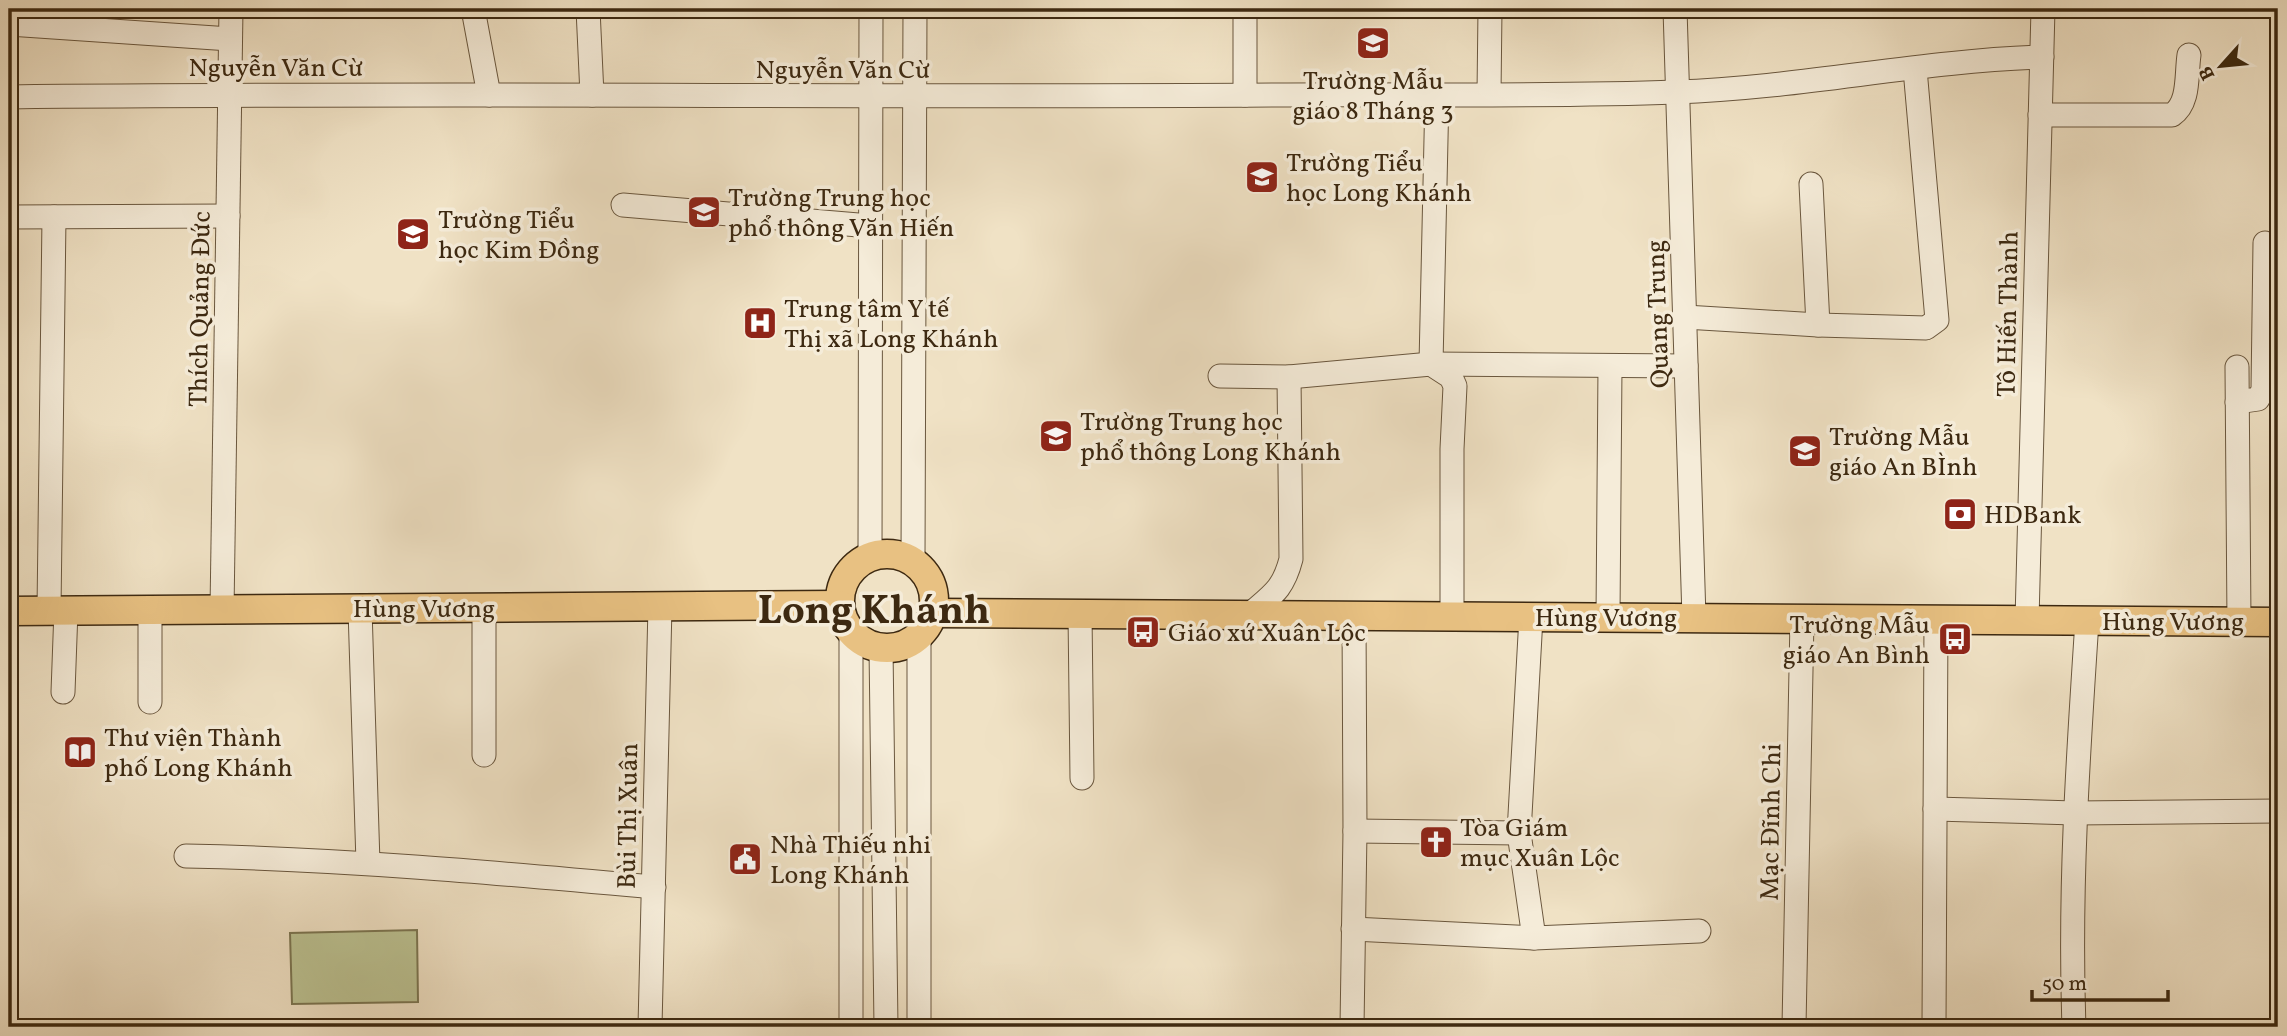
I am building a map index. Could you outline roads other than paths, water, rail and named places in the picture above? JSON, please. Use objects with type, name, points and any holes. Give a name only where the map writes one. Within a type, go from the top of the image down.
[{"type":"main road","points":[[892,552],[913,560],[927,574],[934,593],[934,613],[928,626],[919,637],[908,644],[895,648],[870,645],[851,632],[843,620],[840,605],[842,585],[853,567],[870,555],[892,552]]},
{"type":"main road","name":"Hùng Vương","points":[[9,611],[840,605]]},
{"type":"main road","name":"Hùng Vương","points":[[934,613],[2278,622]]},
{"type":"street","name":"Thích Quảng Đức","points":[[222,610],[231,9]]},
{"type":"street","points":[[473,9],[489,95]]},
{"type":"street","points":[[588,9],[592,95]]},
{"type":"street","points":[[870,555],[871,9]]},
{"type":"street","points":[[913,560],[915,9]]},
{"type":"street","points":[[1245,9],[1245,95]]},
{"type":"street","points":[[1489,94],[1490,9]]},
{"type":"street","name":"Quang Trung","points":[[1675,9],[1694,618]]},
{"type":"street","name":"Tô Hiến Thành","points":[[2027,620],[2043,9]]},
{"type":"street","points":[[9,24],[230,39]]},
{"type":"street","points":[[2040,115],[2172,115],[2179,110],[2183,101],[2189,55]]},
{"type":"street","name":"Nguyễn Văn Cừ","points":[[9,97],[230,94],[915,97],[1678,92],[1821,81],[1979,59],[2042,57]]},
{"type":"street","points":[[1685,317],[1926,328],[1937,320],[1915,69]]},
{"type":"street","points":[[1431,364],[1437,94]]},
{"type":"street","points":[[1811,184],[1818,325]]},
{"type":"street","points":[[623,205],[870,226]]},
{"type":"street","points":[[9,217],[228,216]]},
{"type":"street","points":[[54,217],[58,610],[63,692]]},
{"type":"street","points":[[2237,402],[2258,398],[2263,390],[2265,243]]},
{"type":"street","points":[[1431,364],[1445,372],[1455,386],[1450,616]]},
{"type":"street","points":[[1220,376],[1289,377],[1431,364],[1686,366]]},
{"type":"street","points":[[1608,617],[1610,366]]},
{"type":"street","points":[[2237,367],[2239,622]]},
{"type":"street","points":[[1249,615],[1286,580],[1290,559],[1289,377]]},
{"type":"street","name":"Bùi Thị Xuân","points":[[650,1027],[660,606]]},
{"type":"street","points":[[360,608],[368,863]]},
{"type":"street","points":[[484,608],[484,755]]},
{"type":"street","points":[[150,610],[150,702]]},
{"type":"street","points":[[1080,614],[1082,778]]},
{"type":"street","points":[[1352,1027],[1354,616]]},
{"type":"street","points":[[1531,617],[1519,833],[1534,938]]},
{"type":"street","name":"Mạc Đĩnh Chi","points":[[1794,1027],[1802,619]]},
{"type":"street","points":[[1934,1027],[1936,620]]},
{"type":"street","points":[[2074,1027],[2072,969],[2075,813],[2087,621]]},
{"type":"street","points":[[851,632],[851,1027]]},
{"type":"street","points":[[919,637],[919,1027]]},
{"type":"street","points":[[881,648],[886,1027]]},
{"type":"street","points":[[1935,809],[2075,813],[2278,811]]},
{"type":"street","points":[[1355,831],[1519,833]]},
{"type":"street","points":[[186,856],[294,858],[654,887]]},
{"type":"street","points":[[1353,929],[1534,938],[1699,931]]},
{"type":"place","name":"Trường Mẫu giáo 8 Tháng 3","points":[[1373,43]]},
{"type":"place","name":"Trường Tiểu học Long Khánh","points":[[1262,177]]},
{"type":"place","name":"Trường Trung học phổ thông Văn Hiến","points":[[704,212]]},
{"type":"place","name":"Trường Tiểu học Kim Đồng","points":[[413,234]]},
{"type":"place","name":"Trung tâm Y tế Thị xã Long Khánh","points":[[760,323]]},
{"type":"place","name":"Trường Trung học phổ thông Long Khánh","points":[[1056,436]]},
{"type":"place","name":"Trường Mẫu giáo An BÌnh","points":[[1805,451]]},
{"type":"place","name":"HDBank","points":[[1960,514]]},
{"type":"place","name":"Giáo xứ Xuân Lộc","points":[[1143,632]]},
{"type":"place","name":"Trường Mẫu giáo An Bình","points":[[1955,639]]},
{"type":"place","name":"Thư viện Thành phố Long Khánh","points":[[80,752]]},
{"type":"place","name":"Tòa Giám mục Xuân Lộc","points":[[1436,842]]},
{"type":"place","name":"Nhà Thiếu nhi Long Khánh","points":[[745,859]]},
{"type":"district","name":"Long Khánh","points":[[874,609]]}]
